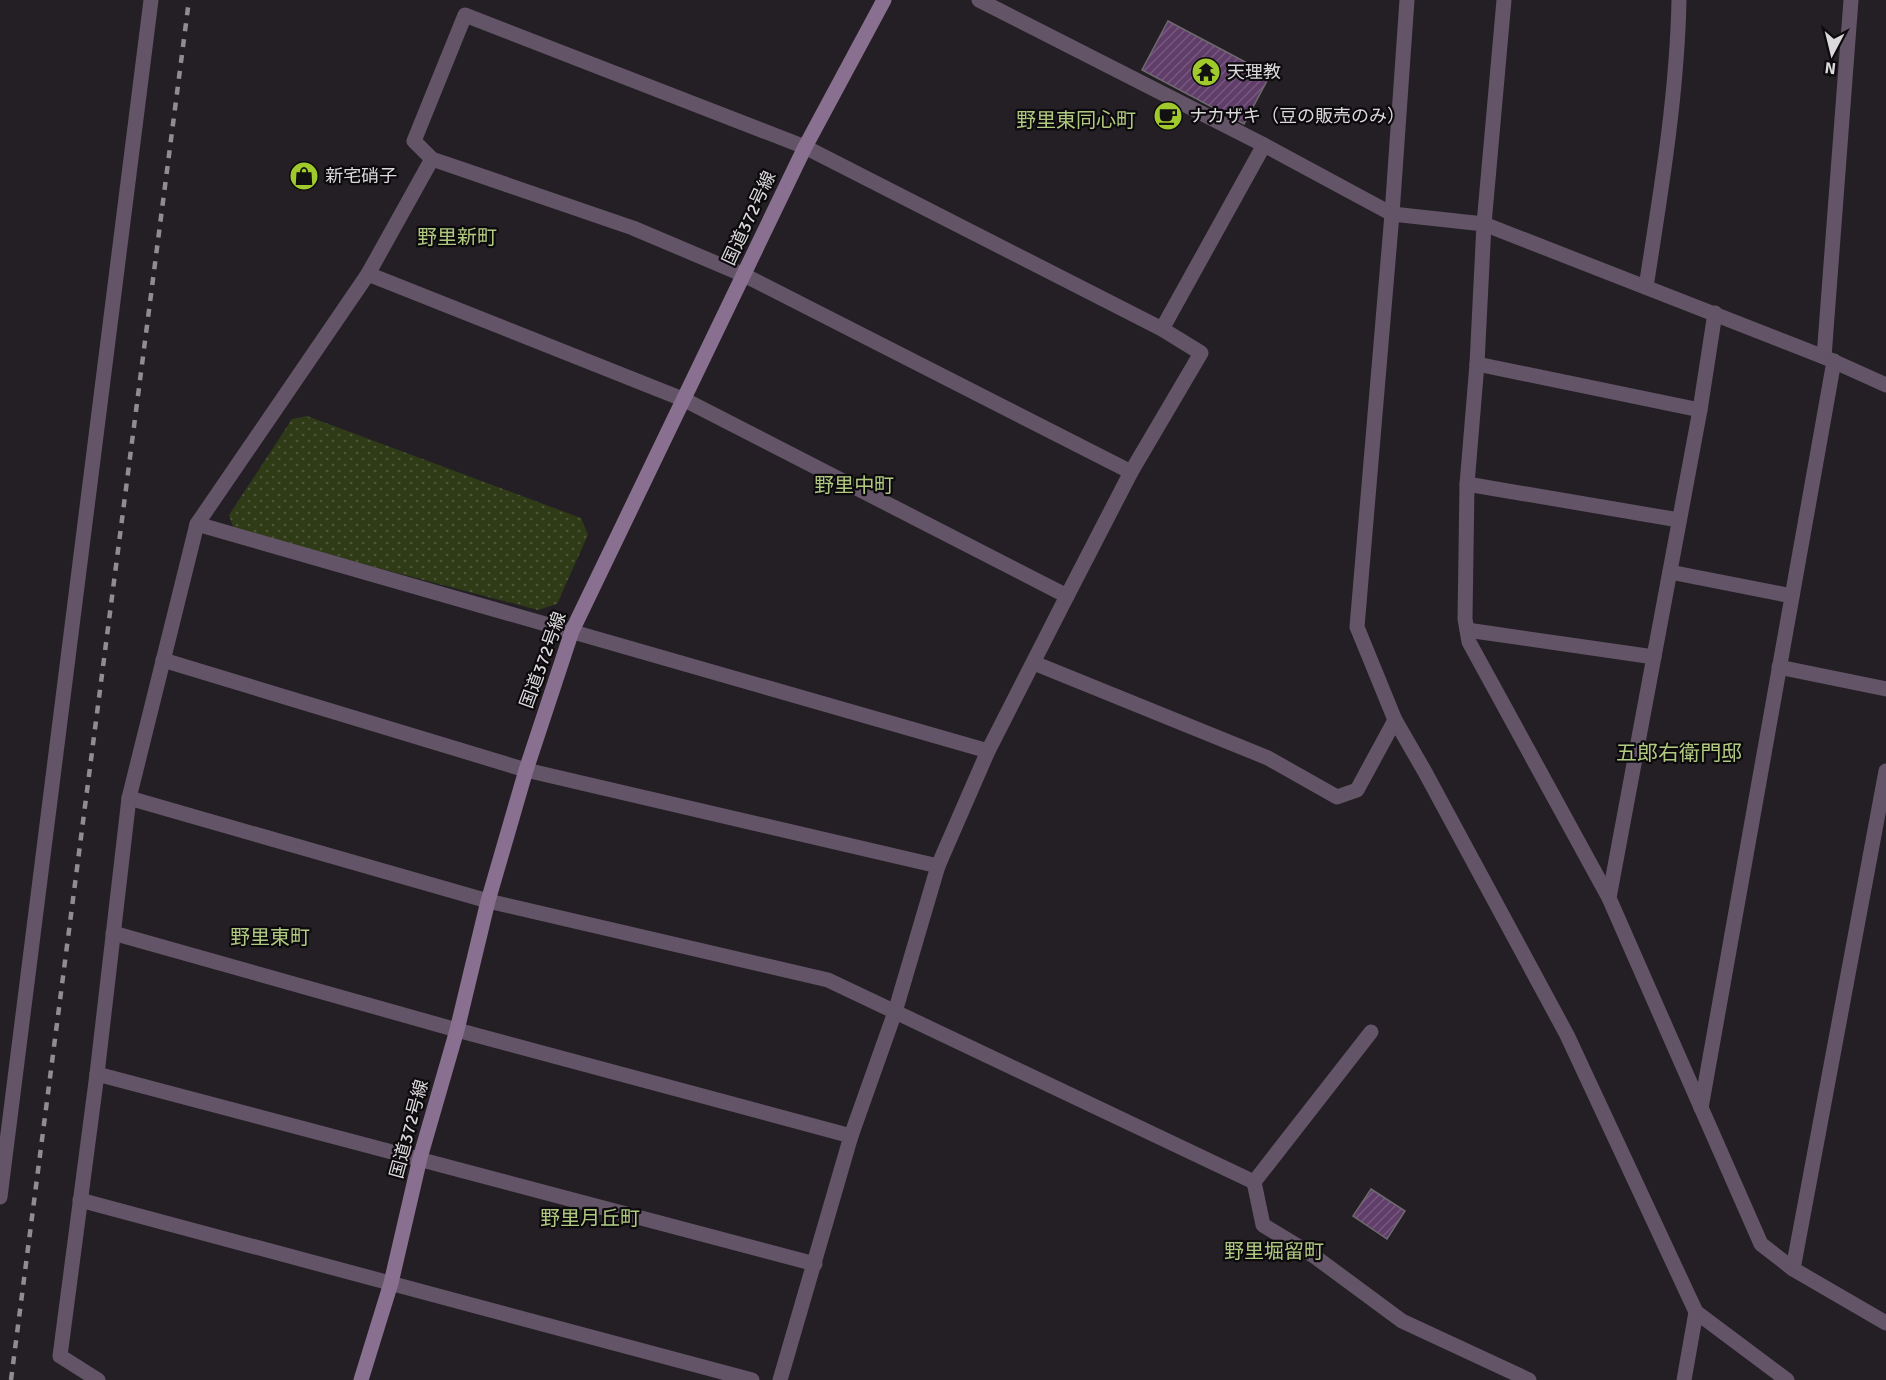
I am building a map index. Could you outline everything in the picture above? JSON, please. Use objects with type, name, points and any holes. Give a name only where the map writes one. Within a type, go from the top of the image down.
[{"type":"street","points":[[0,1197],[151,0]]},
{"type":"street","name":"国道372号線","points":[[362,1380],[391,1283],[420,1158],[457,1029],[488,901],[526,770],[572,631],[805,147],[884,0]]},
{"type":"street","points":[[979,0],[1264,145],[1392,214],[1484,224],[1715,313],[1829,359],[1886,386]]},
{"type":"street","points":[[1407,0],[1392,214],[1357,627],[1395,720],[1567,1035],[1696,1312],[1787,1380]]},
{"type":"street","points":[[1504,0],[1484,224],[1477,364],[1467,484],[1465,619],[1469,642],[1609,898],[1761,1244],[1793,1269],[1886,1323]]},
{"type":"street","points":[[1647,286],[1668,144],[1678,50],[1679,0]]},
{"type":"street","points":[[1701,1108],[1792,596],[1829,359],[1851,0]]},
{"type":"street","points":[[780,1380],[851,1136],[895,1012],[938,866],[987,751],[1131,472],[1201,353],[1162,329],[805,147],[465,15],[414,141],[432,159],[633,228],[744,275],[1131,472]]},
{"type":"street","points":[[1162,329],[1264,145]]},
{"type":"street","points":[[98,1380],[60,1356],[97,1074],[129,798],[197,524],[368,274],[432,159]]},
{"type":"street","points":[[368,274],[685,400],[1067,596]]},
{"type":"street","points":[[1609,898],[1700,410],[1715,313]]},
{"type":"street","points":[[1477,364],[1700,410]]},
{"type":"street","points":[[1467,484],[1679,520]]},
{"type":"street","points":[[197,524],[987,751]]},
{"type":"street","points":[[1670,572],[1792,596]]},
{"type":"street","points":[[1467,630],[1654,657]]},
{"type":"street","points":[[163,660],[526,770],[938,866]]},
{"type":"street","points":[[1034,663],[1268,758],[1337,797],[1357,790],[1395,720]]},
{"type":"street","points":[[1779,667],[1886,689]]},
{"type":"street","points":[[1793,1269],[1886,771]]},
{"type":"street","points":[[129,798],[488,901],[828,980],[1254,1182]]},
{"type":"street","points":[[113,933],[851,1136]]},
{"type":"street","points":[[1371,1032],[1254,1182],[1263,1225],[1314,1256],[1402,1321],[1529,1380]]},
{"type":"street","points":[[97,1074],[815,1264]]},
{"type":"street","points":[[80,1200],[752,1380]]},
{"type":"street","points":[[1684,1380],[1696,1312]]},
{"type":"green space","points":[[307,416],[581,518],[588,535],[557,604],[538,610],[234,530],[229,515],[292,419]]},
{"type":"building","name":"天理教","points":[[1168,21],[1270,75],[1244,124],[1142,70]]},
{"type":"building","points":[[1371,1189],[1405,1211],[1387,1239],[1353,1216]]},
{"type":"railway","points":[[11,1380],[189,0]]},
{"type":"place","name":"天理教","points":[[1206,72]]},
{"type":"place","name":"ナカザキ（豆の販売のみ）","points":[[1168,116]]},
{"type":"place","name":"新宅硝子","points":[[304,176]]},
{"type":"district","name":"野里東同心町","points":[[1076,120]]},
{"type":"district","name":"野里新町","points":[[457,237]]},
{"type":"district","name":"野里中町","points":[[854,485]]},
{"type":"district","name":"五郎右衛門邸","points":[[1679,753]]},
{"type":"district","name":"野里東町","points":[[270,937]]},
{"type":"district","name":"野里月丘町","points":[[590,1218]]},
{"type":"district","name":"野里堀留町","points":[[1274,1251]]}]
